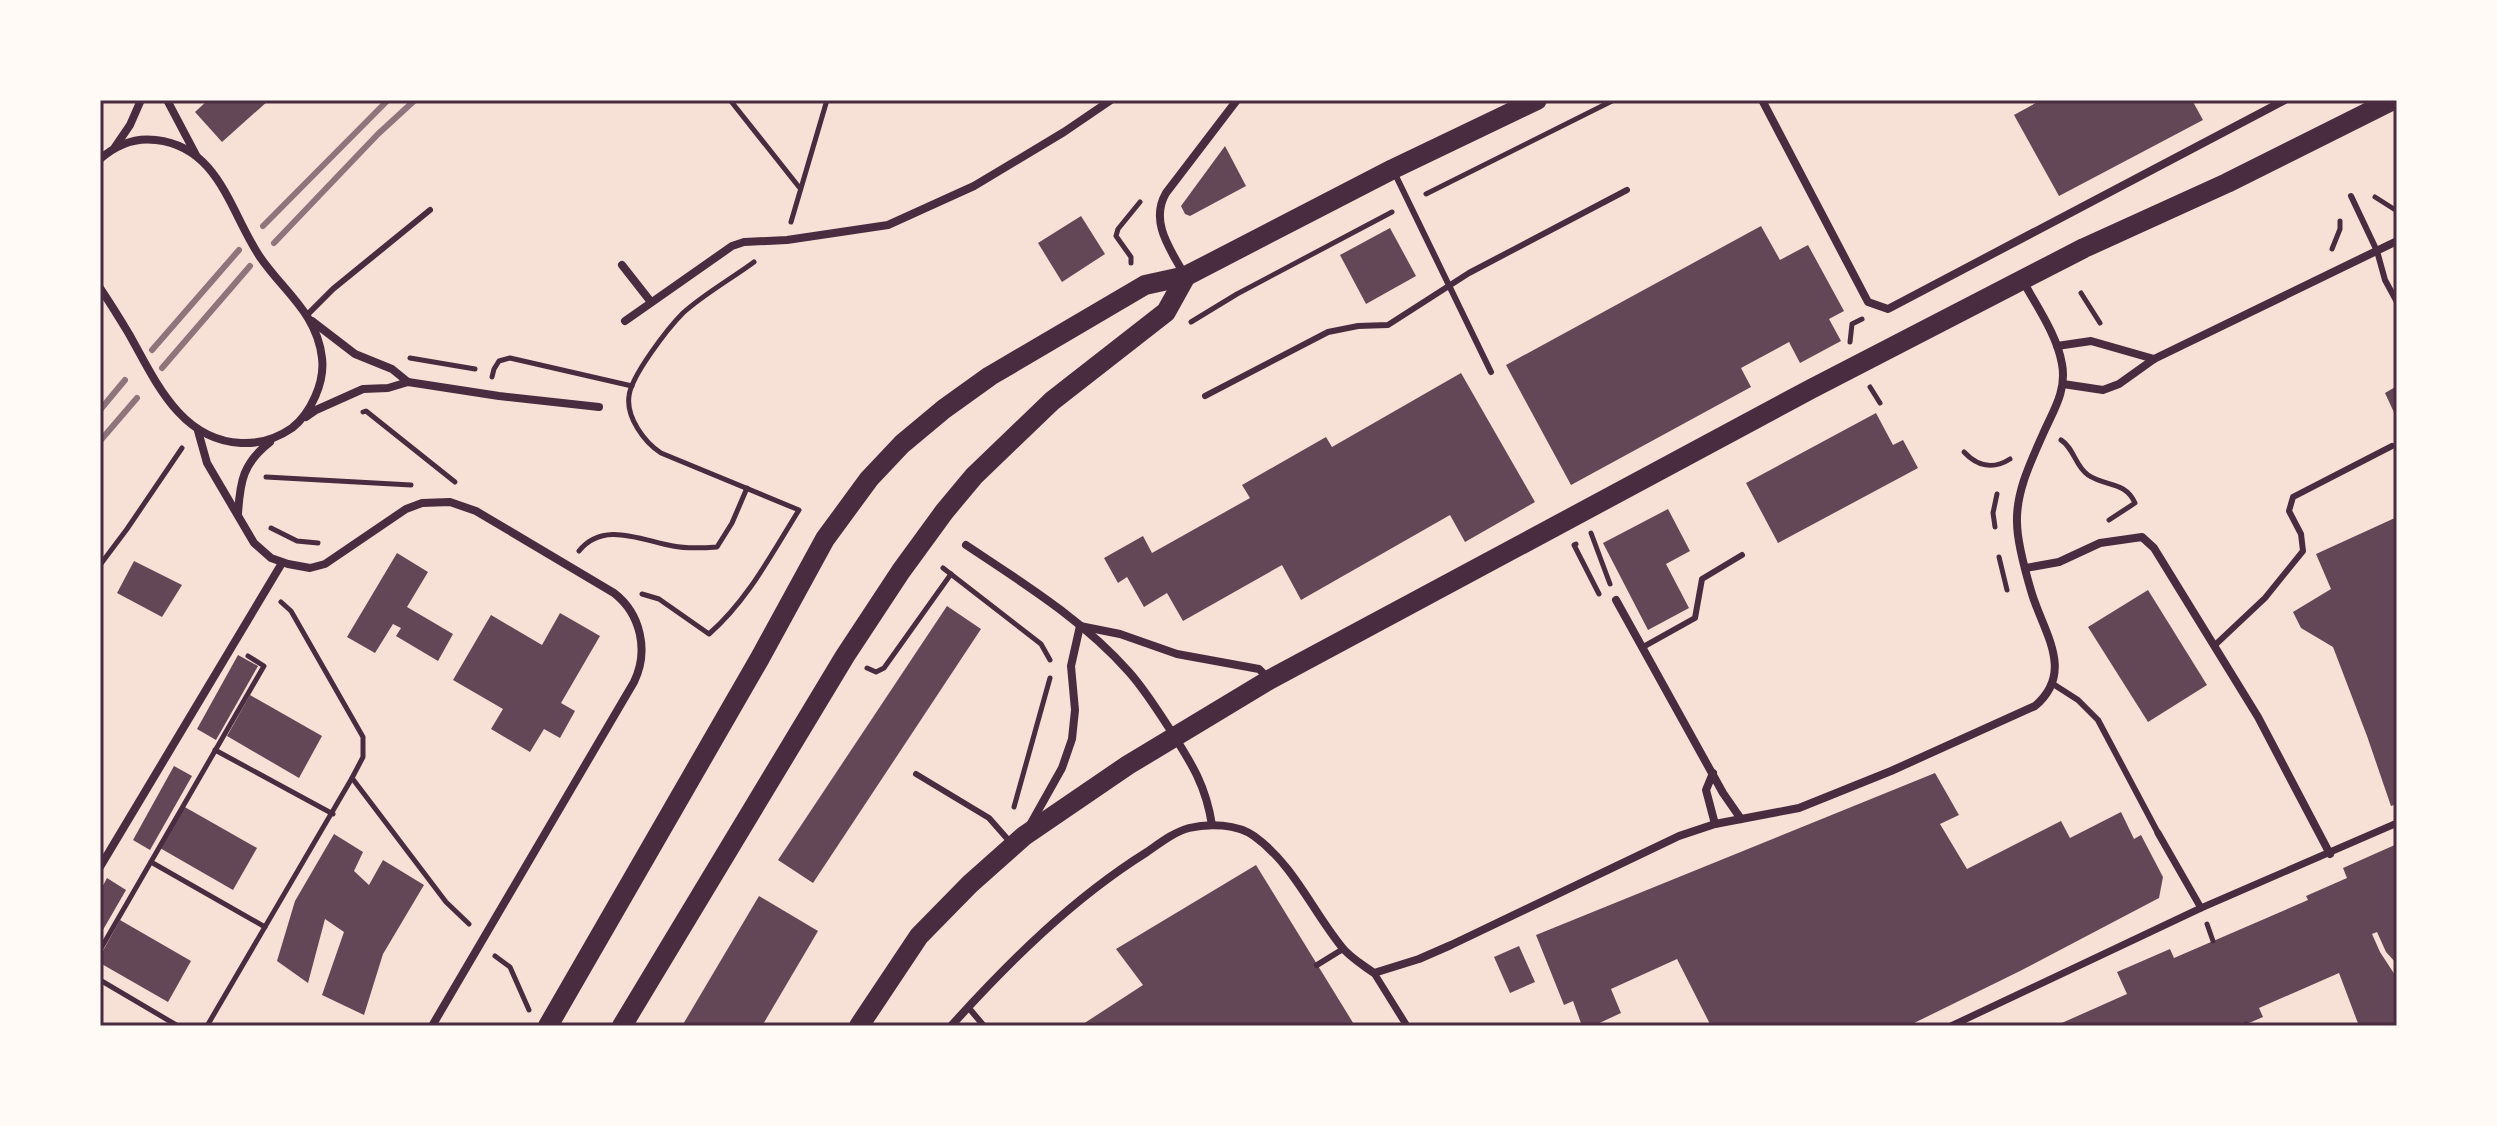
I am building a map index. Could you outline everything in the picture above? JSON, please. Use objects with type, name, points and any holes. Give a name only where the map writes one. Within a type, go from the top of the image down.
[{"type":"main road","points":[[548,1026],[825,539],[869,479],[916,432],[1001,369],[1145,285],[1186,276],[1393,169],[1537,100]]},
{"type":"main road","points":[[859,1026],[919,936],[970,884],[1019,840],[1128,765],[1269,680],[1797,397],[2084,248],[2227,183],[2393,100]]},
{"type":"main road","points":[[622,1026],[845,656],[944,512],[974,476],[1023,427],[1101,360],[1166,312],[1186,276]]},
{"type":"street","points":[[100,159],[115,147],[130,125],[141,100]]},
{"type":"street","points":[[167,100],[196,155],[219,180],[254,248],[309,318],[355,354],[392,369],[408,382]]},
{"type":"street","points":[[625,321],[732,246],[888,225],[974,186],[1111,100]]},
{"type":"street","points":[[1186,276],[1163,235],[1158,209],[1175,180],[1237,100]]},
{"type":"street","points":[[1762,100],[1868,302],[1888,309],[2285,100]]},
{"type":"street","points":[[115,147],[138,140],[158,140],[196,155]]},
{"type":"street","points":[[2063,384],[2103,390],[2119,384],[2154,359],[2397,241]]},
{"type":"street","points":[[622,265],[651,302]]},
{"type":"street","points":[[1374,973],[1451,945],[1679,836],[1715,824],[1799,808],[2029,709],[2045,697],[2053,684],[2055,660],[2031,593],[2017,524],[2019,496],[2057,405],[2063,384],[2063,366],[2057,346],[2023,281]]},
{"type":"street","points":[[100,288],[151,376],[175,410],[197,430],[229,442],[274,439]]},
{"type":"street","points":[[298,422],[314,398],[323,369],[322,353],[309,318]]},
{"type":"street","points":[[2057,346],[2091,341],[2154,359]]},
{"type":"street","points":[[238,515],[241,482],[254,455],[316,410],[368,388],[388,388],[408,382],[599,407]]},
{"type":"street","points":[[197,430],[207,463],[238,515],[261,550],[282,563],[310,568],[325,564],[406,509],[436,501],[457,503],[476,511],[614,593],[625,603],[641,633],[639,669],[626,698],[432,1026]]},
{"type":"street","points":[[2026,568],[2059,562],[2100,543],[2142,537],[2154,548],[2258,717],[2330,854]]},
{"type":"street","points":[[966,545],[1051,601],[1130,673],[1159,712],[1204,789],[1212,825]]},
{"type":"street","points":[[100,867],[282,563]]},
{"type":"street","points":[[1616,600],[1741,819]]},
{"type":"street","points":[[1080,626],[1120,634],[1177,654],[1257,669],[1263,671],[1269,680]]},
{"type":"street","points":[[1019,840],[1062,768],[1072,739],[1075,710],[1071,666],[1080,626]]},
{"type":"street","points":[[1713,773],[1706,790],[1715,824]]},
{"type":"street","points":[[1951,1026],[2201,908],[2397,823]]},
{"type":"street","points":[[951,1026],[1020,954],[1095,887],[1182,830],[1212,825],[1250,833],[1270,849],[1294,877],[1343,949],[1374,973],[1407,1026]]},
{"type":"street","points":[[2158,833],[2201,908]]},
{"type":"lane","points":[[1393,169],[1491,372]]},
{"type":"lane","points":[[1205,396],[1328,332],[1358,326],[1388,325],[1469,273],[1627,190]]},
{"type":"lane","points":[[2351,196],[2397,302]]},
{"type":"lane","points":[[309,318],[333,289],[430,210]]},
{"type":"lane","points":[[2214,646],[2265,598],[2303,551],[2301,534],[2289,511],[2293,497],[2392,446]]},
{"type":"lane","points":[[1643,647],[1695,618],[1702,579],[1742,555]]},
{"type":"lane","points":[[2053,684],[2078,700],[2098,720],[2158,833]]},
{"type":"lane","points":[[916,774],[1019,840]]},
{"type":"lane","points":[[1317,965],[1343,949]]},
{"type":"lane","points":[[968,1007],[984,1026]]},
{"type":"path","points":[[730,100],[799,188]]},
{"type":"path","points":[[787,240],[799,188],[827,100]]},
{"type":"path","points":[[1187,324],[1237,294],[1409,203],[1614,100]]},
{"type":"path","points":[[2330,251],[2336,244],[2340,229],[2335,204],[2367,187],[2376,199],[2397,211]]},
{"type":"path","points":[[642,594],[659,599],[709,634],[751,587],[799,510],[673,459],[652,447],[634,420],[629,401],[632,386],[659,342],[683,313],[756,260]]},
{"type":"path","points":[[2081,293],[2095,318],[2104,327]]},
{"type":"path","points":[[1849,351],[1852,324],[1888,309]]},
{"type":"path","points":[[503,359],[510,358],[632,386]]},
{"type":"path","points":[[1866,381],[1880,403]]},
{"type":"path","points":[[354,416],[366,411],[448,475],[457,486]]},
{"type":"path","points":[[100,565],[197,430]]},
{"type":"path","points":[[2067,444],[2086,473],[2117,484],[2134,501]]},
{"type":"path","points":[[1964,452],[1986,466],[2006,462],[2016,452]]},
{"type":"path","points":[[2002,477],[2006,462]]},
{"type":"path","points":[[263,477],[270,466]]},
{"type":"path","points":[[569,566],[583,546],[614,533],[678,547],[717,547],[732,523],[747,488]]},
{"type":"path","points":[[1997,492],[1993,513],[1997,537]]},
{"type":"path","points":[[1592,536],[1616,600]]},
{"type":"path","points":[[1998,547],[2001,573],[2009,596]]},
{"type":"path","points":[[869,661],[865,667],[872,671],[878,672],[884,668],[951,574]]},
{"type":"path","points":[[207,1026],[333,814],[363,757],[363,737],[291,611],[266,588]]},
{"type":"path","points":[[100,950],[264,666],[231,646]]},
{"type":"path","points":[[215,750],[333,814]]},
{"type":"path","points":[[352,778],[446,902],[484,938],[493,954],[510,967],[530,1011]]},
{"type":"path","points":[[151,862],[265,927]]},
{"type":"path","points":[[100,980],[178,1026]]},
{"type":"building","points":[[208,100],[269,100],[222,142],[195,112]]},
{"type":"building","points":[[2041,100],[2192,100],[2203,120],[2059,196],[2014,115]]},
{"type":"building","points":[[1225,146],[1246,186],[1190,216],[1185,214],[1181,206]]},
{"type":"building","points":[[1081,216],[1105,254],[1062,282],[1038,243]]},
{"type":"building","points":[[1761,226],[1780,260],[1808,245],[1844,311],[1829,319],[1841,341],[1800,363],[1789,342],[1741,368],[1751,387],[1571,485],[1506,365]]},
{"type":"building","points":[[1390,228],[1416,276],[1366,304],[1340,255]]},
{"type":"building","points":[[1461,373],[1535,502],[1465,542],[1450,515],[1301,600],[1282,565],[1183,621],[1167,593],[1144,607],[1127,577],[1118,583],[1104,558],[1143,536],[1152,553],[1250,498],[1242,485],[1326,437],[1332,447]]},
{"type":"building","points":[[2397,386],[2397,419],[2385,393]]},
{"type":"building","points":[[1876,413],[1893,445],[1903,440],[1918,468],[1778,543],[1746,483]]},
{"type":"building","points":[[1668,509],[1690,551],[1666,564],[1689,608],[1648,630],[1603,543]]},
{"type":"building","points":[[2397,517],[2397,804],[2391,806],[2333,647],[2301,628],[2293,612],[2331,589],[2316,554]]},
{"type":"building","points":[[397,553],[428,572],[407,607],[453,634],[438,661],[396,636],[401,628],[393,624],[375,653],[347,637]]},
{"type":"building","points":[[134,561],[182,585],[162,617],[117,593]]},
{"type":"building","points":[[2148,590],[2207,685],[2148,722],[2088,627]]},
{"type":"building","points":[[947,606],[981,629],[813,883],[778,860]]},
{"type":"building","points":[[560,613],[600,636],[561,703],[575,711],[560,738],[544,729],[530,752],[491,729],[503,709],[453,680],[491,615],[542,645]]},
{"type":"building","points":[[238,655],[258,666],[216,740],[197,729]]},
{"type":"building","points":[[250,695],[322,736],[299,778],[227,736]]},
{"type":"building","points":[[174,766],[192,776],[150,850],[133,840]]},
{"type":"building","points":[[1935,773],[1959,815],[1940,824],[1967,869],[2061,821],[2070,838],[2121,812],[2134,839],[2141,835],[2163,877],[2159,898],[1908,1026],[1711,1026],[1677,959],[1611,989],[1621,1013],[1593,1026],[1582,1026],[1573,1001],[1564,1005],[1536,935]]},
{"type":"building","points":[[183,806],[257,848],[233,890],[160,848]]},
{"type":"building","points":[[334,834],[363,852],[354,871],[369,885],[383,860],[424,885],[383,954],[364,1015],[322,995],[344,932],[325,919],[308,983],[277,961],[295,901]]},
{"type":"building","points":[[2397,844],[2397,964],[2386,952],[2377,932],[2372,934],[2397,978],[2397,1026],[2359,1026],[2339,973],[2259,1008],[2263,1017],[2242,1026],[2055,1026],[2127,994],[2117,972],[2170,949],[2174,958],[2308,900],[2306,896],[2347,878],[2343,868]]},
{"type":"building","points":[[1256,865],[1355,1026],[1080,1026],[1143,985],[1116,949]]},
{"type":"building","points":[[107,878],[126,890],[100,935],[100,891]]},
{"type":"building","points":[[759,896],[818,931],[762,1026],[682,1026]]},
{"type":"building","points":[[120,920],[191,961],[168,1002],[100,963],[100,956]]},
{"type":"building","points":[[1519,946],[1535,982],[1510,993],[1494,957]]},
{"type":"railway","points":[[263,226],[388,100]]},
{"type":"railway","points":[[274,243],[378,134],[415,100]]},
{"type":"railway","points":[[152,350],[239,250]]},
{"type":"railway","points":[[162,368],[250,266]]},
{"type":"railway","points":[[100,410],[125,380]]},
{"type":"railway","points":[[100,441],[137,398]]}]
